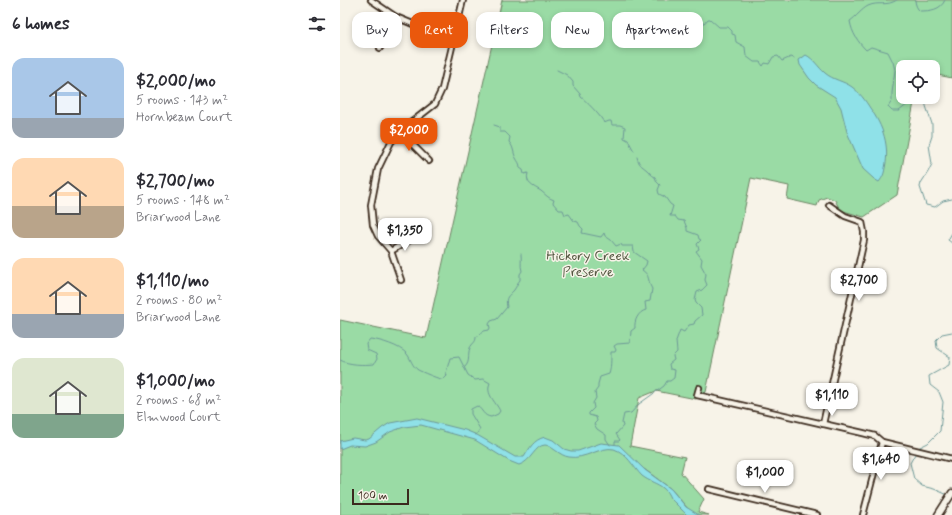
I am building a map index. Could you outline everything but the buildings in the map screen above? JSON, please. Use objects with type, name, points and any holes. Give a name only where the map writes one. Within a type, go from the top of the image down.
[{"type":"main road","points":[[938,515],[952,493]]},
{"type":"street","points":[[371,0],[389,12]]},
{"type":"street","points":[[461,12],[463,0]]},
{"type":"street","points":[[401,280],[391,251],[378,236],[373,225],[371,205],[378,169],[391,142],[400,132],[435,104],[442,89],[452,48]]},
{"type":"street","points":[[400,132],[428,161]]},
{"type":"street","points":[[823,424],[864,240],[862,222],[845,216],[829,206]]},
{"type":"street","points":[[391,251],[411,239]]},
{"type":"street","points":[[699,388],[698,395],[875,436],[882,442],[952,460]]},
{"type":"street","points":[[863,515],[882,442]]},
{"type":"street","points":[[709,489],[817,515]]},
{"type":"green space","name":"Hickory Creek Preserve","points":[[502,0],[952,0],[952,78],[940,75],[940,60],[896,60],[896,104],[914,104],[897,195],[864,217],[840,210],[835,200],[827,197],[819,200],[817,206],[787,199],[789,186],[751,178],[706,392],[696,399],[656,391],[639,398],[630,446],[685,457],[681,473],[704,499],[698,512],[709,515],[340,515],[340,320],[426,338],[491,48],[543,48],[543,12],[499,12]],"holes":[[[636,463],[671,489],[688,510]]]},
{"type":"water","points":[[806,55],[828,75],[855,89],[875,115],[882,129],[887,152],[884,172],[879,182],[863,169],[847,132],[841,108],[835,97],[816,85],[800,65],[799,60]]},
{"type":"water","points":[[417,418],[465,430],[477,435],[515,457],[524,457],[535,442],[545,437],[553,440],[564,449],[571,451],[578,451],[601,443],[619,445],[645,470],[671,489],[686,507],[699,515],[687,515],[670,498],[664,489],[642,476],[623,454],[614,449],[604,449],[581,457],[569,457],[545,445],[538,448],[527,461],[519,465],[509,461],[475,440],[421,425],[404,427],[390,432],[376,442],[365,446],[350,445],[340,449],[340,441],[353,438],[365,440],[369,439],[390,423]]},
{"type":"waterway","points":[[897,0],[889,3],[868,6],[850,21],[856,37],[866,50],[871,47],[888,52],[893,62],[895,70],[892,101],[888,107],[892,111],[899,111],[908,104]]},
{"type":"waterway","points":[[915,0],[916,6],[920,11],[938,8],[945,0]]},
{"type":"waterway","points":[[703,23],[710,19],[719,27],[728,27],[732,31],[732,34],[735,35],[736,42],[745,47],[746,56],[754,62],[760,62],[763,66],[765,63],[769,64],[773,57],[778,56],[782,61],[791,57],[794,58]]},
{"type":"waterway","points":[[557,70],[567,75],[573,82],[573,86],[581,97],[597,113],[604,123],[611,121],[612,125],[620,125],[625,127],[624,138],[628,140],[634,151]]},
{"type":"waterway","points":[[926,104],[932,124],[932,136],[929,145],[932,164],[920,187],[926,205],[935,207],[943,201],[952,199]]},
{"type":"waterway","points":[[494,125],[500,127],[500,132],[505,132],[510,137],[509,142],[512,146],[520,168],[523,170],[524,174],[528,173],[527,177],[529,182],[554,200],[553,203],[559,210],[563,210],[565,215],[569,214],[574,221],[578,222],[583,229],[582,233],[601,237],[604,233],[605,236],[616,246],[621,244],[622,246],[633,246],[634,252],[647,261],[642,270],[648,277],[652,289],[650,301],[645,302],[646,310],[637,317],[635,328],[631,331],[630,343],[617,344],[614,346],[616,350],[615,352],[611,352],[611,366],[609,374],[600,377],[598,388],[595,392],[596,398],[593,403],[594,408],[589,413],[589,415],[596,417],[597,421],[594,424],[597,429],[606,435],[606,439],[610,445]]},
{"type":"waterway","points":[[615,444],[615,441],[620,440],[616,434],[623,426],[622,423],[624,414],[631,413],[639,404],[664,386],[667,381],[674,378],[675,370],[670,369],[669,364],[674,360],[673,356],[677,352],[676,341],[680,330],[684,332],[689,325],[694,324],[695,321],[702,315],[701,308],[695,300],[697,292],[702,290],[707,285],[705,280],[706,274],[701,265],[702,259],[696,251],[699,249],[697,244],[701,240],[699,239],[698,235],[687,231],[684,221],[678,220],[675,216],[670,216],[673,206],[665,197],[659,194],[658,190],[660,185],[655,177],[640,165],[637,157]]},
{"type":"waterway","points":[[952,233],[948,240],[952,243]]},
{"type":"waterway","points":[[465,367],[468,362],[470,348],[476,337],[484,331],[489,330],[489,324],[491,321],[497,319],[507,307],[506,301],[520,280],[520,274],[522,271],[521,254]]},
{"type":"waterway","points":[[918,448],[928,443],[940,431],[943,402],[939,392],[930,385],[929,376],[949,365],[950,357],[937,348],[936,340],[942,334],[952,332]]},
{"type":"waterway","points":[[340,360],[352,364],[374,364],[377,359],[376,354],[367,350],[366,344],[370,339],[400,348],[407,354],[414,367],[441,379],[447,376],[446,373],[450,358],[459,357],[468,375],[475,380],[483,379],[490,383],[490,394],[500,411],[498,414],[491,417],[485,414],[477,406],[471,409],[471,414],[480,429],[476,435]]},
{"type":"waterway","points":[[915,454],[910,463],[914,479],[922,486],[948,495]]}]
